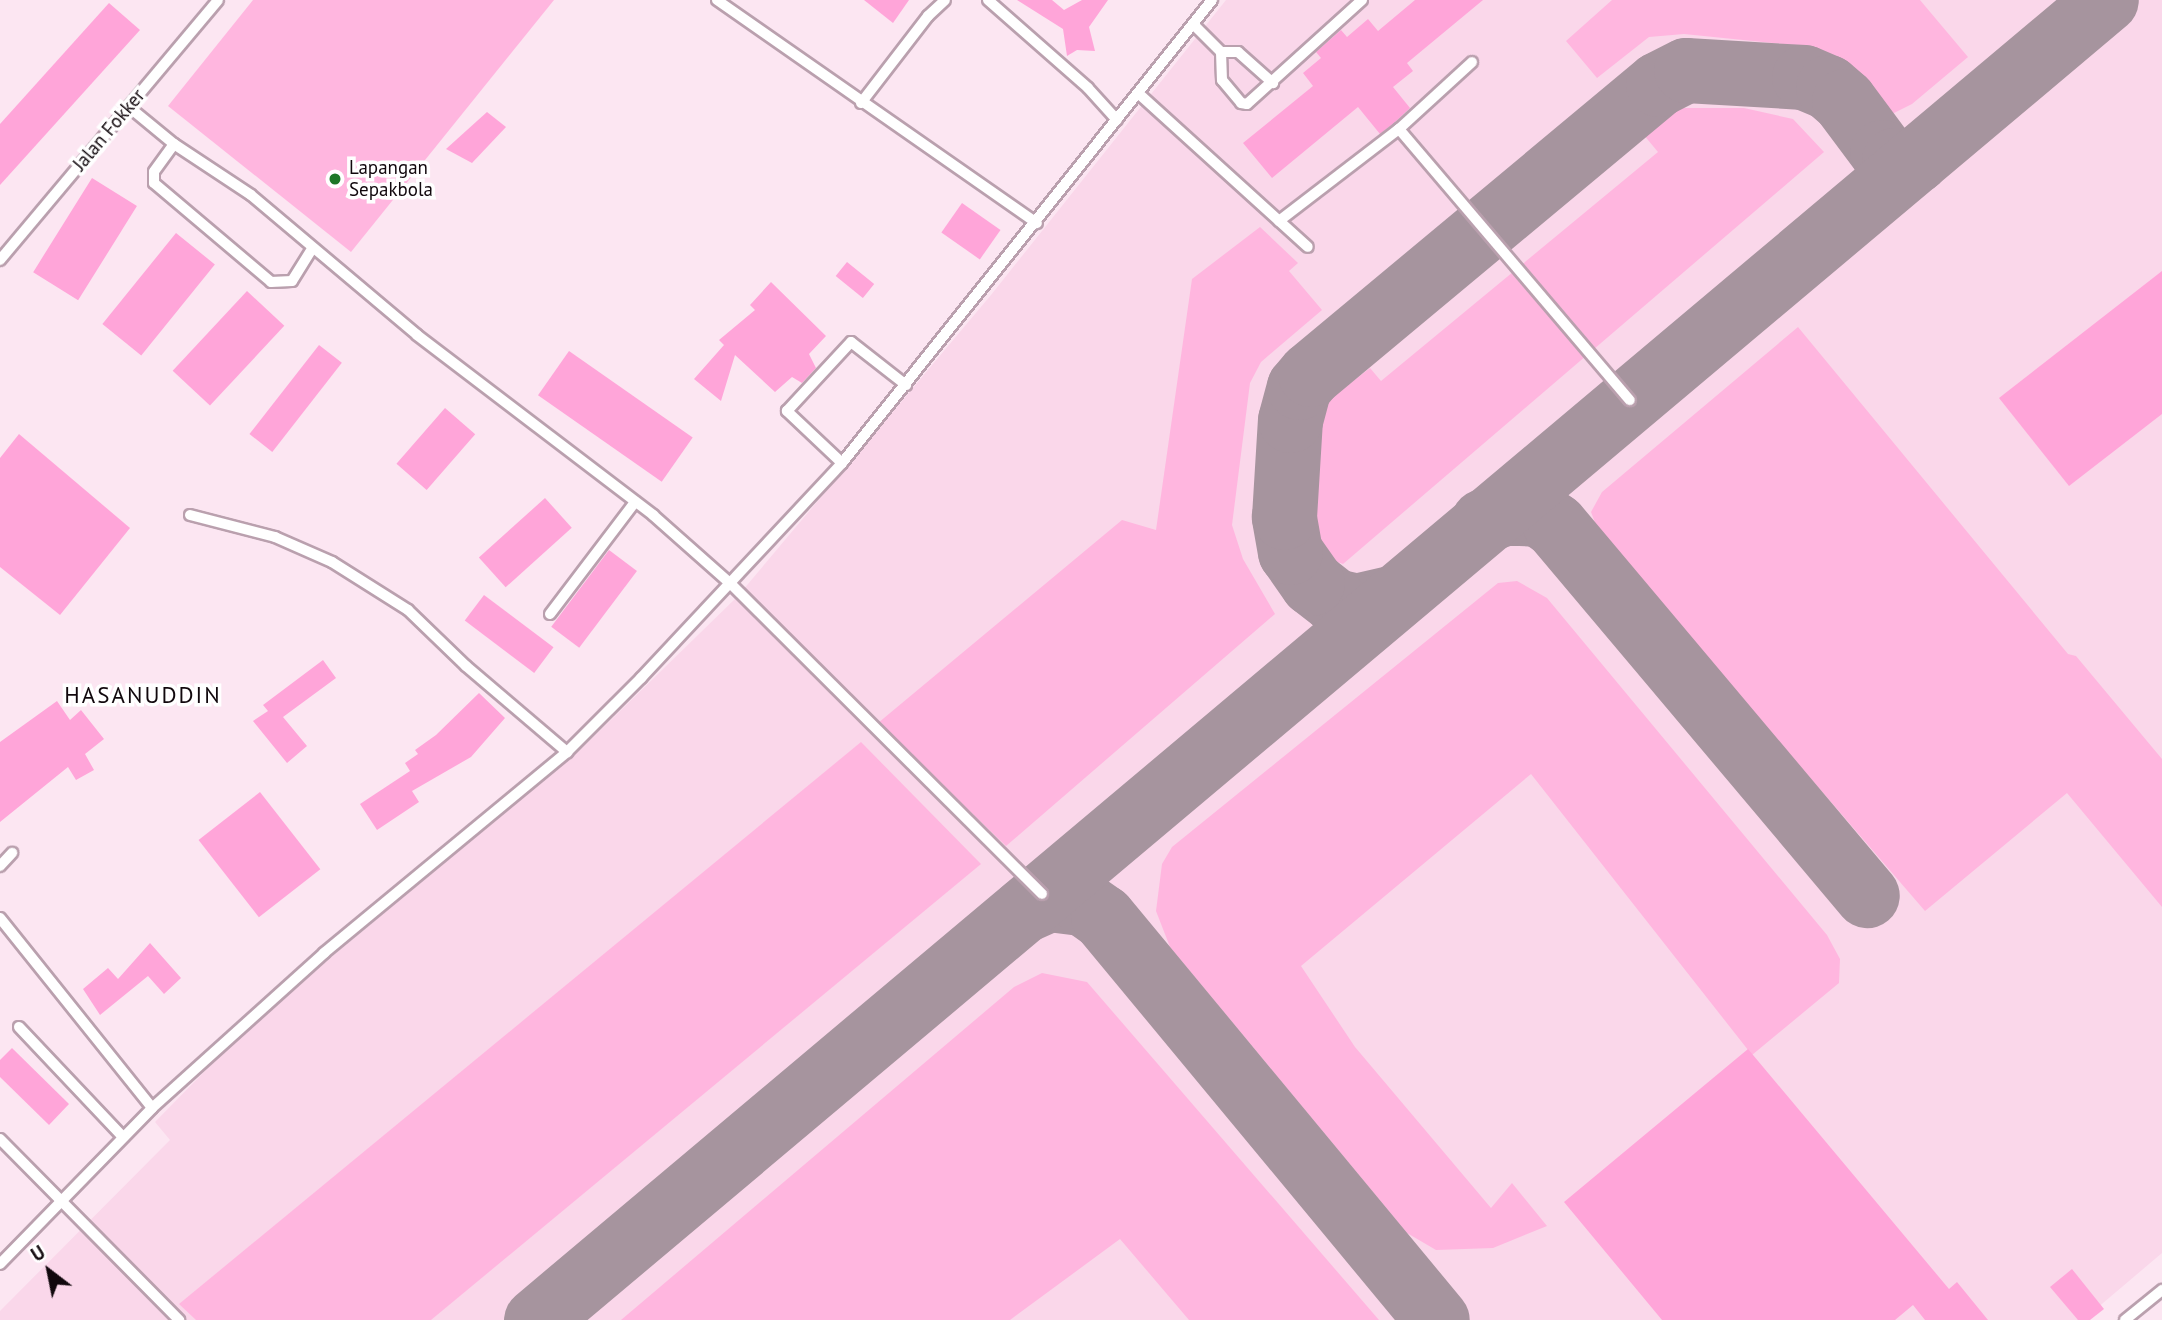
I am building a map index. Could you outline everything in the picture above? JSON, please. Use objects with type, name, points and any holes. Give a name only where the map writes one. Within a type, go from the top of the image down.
[{"type":"lane","name":"Jalan Fokker","points":[[0,260],[218,0]]},
{"type":"lane","points":[[717,0],[861,103],[1037,223]]},
{"type":"lane","points":[[861,103],[928,16],[945,0]]},
{"type":"lane","points":[[988,0],[1088,88],[1117,120]]},
{"type":"lane","points":[[0,1264],[152,1108],[324,953],[567,752],[730,584],[842,463],[1037,223],[1212,0]]},
{"type":"lane","points":[[1193,24],[1221,52],[1222,80],[1241,103],[1253,102],[1292,60],[1362,0]]},
{"type":"lane","points":[[1221,52],[1238,52],[1273,83]]},
{"type":"lane","points":[[1279,221],[1399,129],[1472,62]]},
{"type":"lane","points":[[1138,93],[1308,247]]},
{"type":"lane","points":[[129,107],[174,144],[251,195],[310,250],[635,502],[730,584],[1042,894]]},
{"type":"lane","points":[[1399,129],[1629,400]]},
{"type":"lane","points":[[174,144],[154,172],[154,184],[161,194],[271,282],[292,281],[310,250]]},
{"type":"lane","points":[[842,463],[787,411],[851,342],[906,385]]},
{"type":"lane","points":[[550,614],[635,502]]},
{"type":"lane","points":[[190,515],[286,542],[332,562],[408,610],[466,666],[567,752]]},
{"type":"lane","points":[[0,866],[12,853]]},
{"type":"lane","points":[[0,918],[152,1108]]},
{"type":"lane","points":[[19,1027],[124,1137]]},
{"type":"lane","points":[[0,1139],[179,1320]]},
{"type":"lane","points":[[2125,1320],[2162,1290]]},
{"type":"shaded area","name":"Lapangan Sepakbola","points":[[253,0],[554,0],[351,252],[168,106]]},
{"type":"shaded area","points":[[1226,0],[2162,0],[2162,1253],[2083,1320],[0,1320],[0,1311],[170,1140],[155,1122],[250,1025],[582,748],[737,597],[991,295]]},
{"type":"shaded area","points":[[1612,0],[1920,0],[1968,57],[1912,104],[1890,115],[1832,57],[1811,47],[1684,34],[1649,37],[1597,78],[1566,41]]},
{"type":"shaded area","points":[[1678,108],[1744,108],[1793,119],[1824,152],[1343,564],[1326,558],[1315,535],[1308,481],[1309,415],[1370,368],[1381,381],[1658,152],[1643,134]]},
{"type":"shaded area","points":[[1260,227],[1298,263],[1289,271],[1322,310],[1261,362],[1250,383],[1232,525],[1243,559],[1275,614],[1006,846],[878,723],[1122,520],[1156,530],[1192,279]]},
{"type":"shaded area","points":[[1798,327],[2068,654],[2076,656],[2162,759],[2162,907],[2067,793],[1925,911],[1599,533],[1591,512],[1602,492]]},
{"type":"shaded area","points":[[1517,581],[1547,598],[1827,935],[1840,959],[1839,983],[1752,1055],[1531,774],[1301,966],[1355,1047],[1491,1208],[1512,1183],[1547,1226],[1493,1248],[1436,1250],[1407,1233],[1170,947],[1156,911],[1162,864],[1172,847],[1498,583]]},
{"type":"shaded area","points":[[861,742],[981,864],[431,1320],[196,1320],[179,1304]]},
{"type":"shaded area","points":[[1042,973],[1087,982],[1379,1320],[1189,1320],[1120,1239],[1010,1320],[621,1320],[1014,987]]},
{"type":"building","points":[[864,0],[909,0],[893,23]]},
{"type":"building","points":[[1017,0],[1052,0],[1064,10],[1082,0],[1108,0],[1089,27],[1095,51],[1077,50],[1067,56],[1063,29]]},
{"type":"building","points":[[1415,0],[1483,0],[1407,63],[1413,71],[1393,87],[1410,108],[1394,123],[1380,134],[1358,107],[1272,178],[1243,143],[1313,86],[1303,73],[1321,58],[1316,52],[1341,30],[1347,37],[1368,19],[1378,31]]},
{"type":"building","points":[[109,3],[140,30],[0,185],[0,124]]},
{"type":"building","points":[[487,112],[506,127],[472,163],[446,149]]},
{"type":"building","points":[[92,178],[137,206],[78,300],[33,272]]},
{"type":"building","points":[[962,203],[1001,230],[980,259],[941,232]]},
{"type":"building","points":[[176,233],[215,264],[141,355],[102,324]]},
{"type":"building","points":[[847,262],[874,284],[863,298],[836,276]]},
{"type":"building","points":[[2162,271],[2162,414],[2069,486],[1999,398]]},
{"type":"building","points":[[771,282],[826,336],[809,354],[816,368],[802,383],[792,377],[775,392],[735,355],[721,401],[694,379],[724,345],[719,340],[755,310],[750,305]]},
{"type":"building","points":[[247,291],[284,326],[210,405],[173,371]]},
{"type":"building","points":[[319,345],[342,363],[272,452],[249,434]]},
{"type":"building","points":[[569,351],[693,438],[662,482],[538,395]]},
{"type":"building","points":[[445,408],[475,434],[427,490],[396,464]]},
{"type":"building","points":[[19,434],[130,528],[60,615],[0,567],[0,458]]},
{"type":"building","points":[[545,498],[572,528],[506,587],[479,558]]},
{"type":"building","points":[[609,550],[637,571],[579,648],[551,627]]},
{"type":"building","points":[[484,595],[553,647],[534,673],[465,621]]},
{"type":"building","points":[[323,660],[336,678],[283,717],[307,746],[287,763],[253,721],[268,711],[263,705]]},
{"type":"building","points":[[479,693],[505,718],[471,757],[412,791],[419,802],[377,830],[360,804],[410,771],[405,763],[418,754],[415,750],[436,735]]},
{"type":"building","points":[[57,701],[70,720],[81,710],[104,739],[85,754],[94,770],[76,780],[68,767],[0,822],[0,742]]},
{"type":"building","points":[[260,792],[320,869],[259,917],[199,840]]},
{"type":"building","points":[[150,943],[181,978],[164,994],[148,976],[100,1015],[83,989],[108,968],[118,979]]},
{"type":"building","points":[[12,1048],[69,1104],[49,1125],[0,1077],[0,1060]]},
{"type":"building","points":[[1748,1049],[1949,1289],[1957,1282],[1988,1320],[1925,1320],[1913,1305],[1895,1320],[1662,1320],[1564,1202]]},
{"type":"building","points":[[2072,1269],[2104,1309],[2090,1320],[2078,1320],[2050,1287]]},
{"type":"taxiway","points":[[536,1320],[2106,0]]},
{"type":"taxiway","points":[[1395,597],[1357,606],[1335,601],[1312,583],[1290,552],[1284,517],[1290,420],[1299,387],[1310,374],[1658,84],[1686,70],[1804,77],[1828,87],[1844,101],[1882,152],[1894,160],[1916,160]]},
{"type":"taxiway","points":[[1483,521],[1504,513],[1539,514],[1555,525],[1867,895]]},
{"type":"taxiway","points":[[1024,910],[1049,899],[1083,903],[1103,917],[1437,1320]]},
{"type":"place","name":"Lapangan Sepakbola","points":[[335,179]]},
{"type":"district","name":"HASANUDDIN","points":[[143,695]]}]
